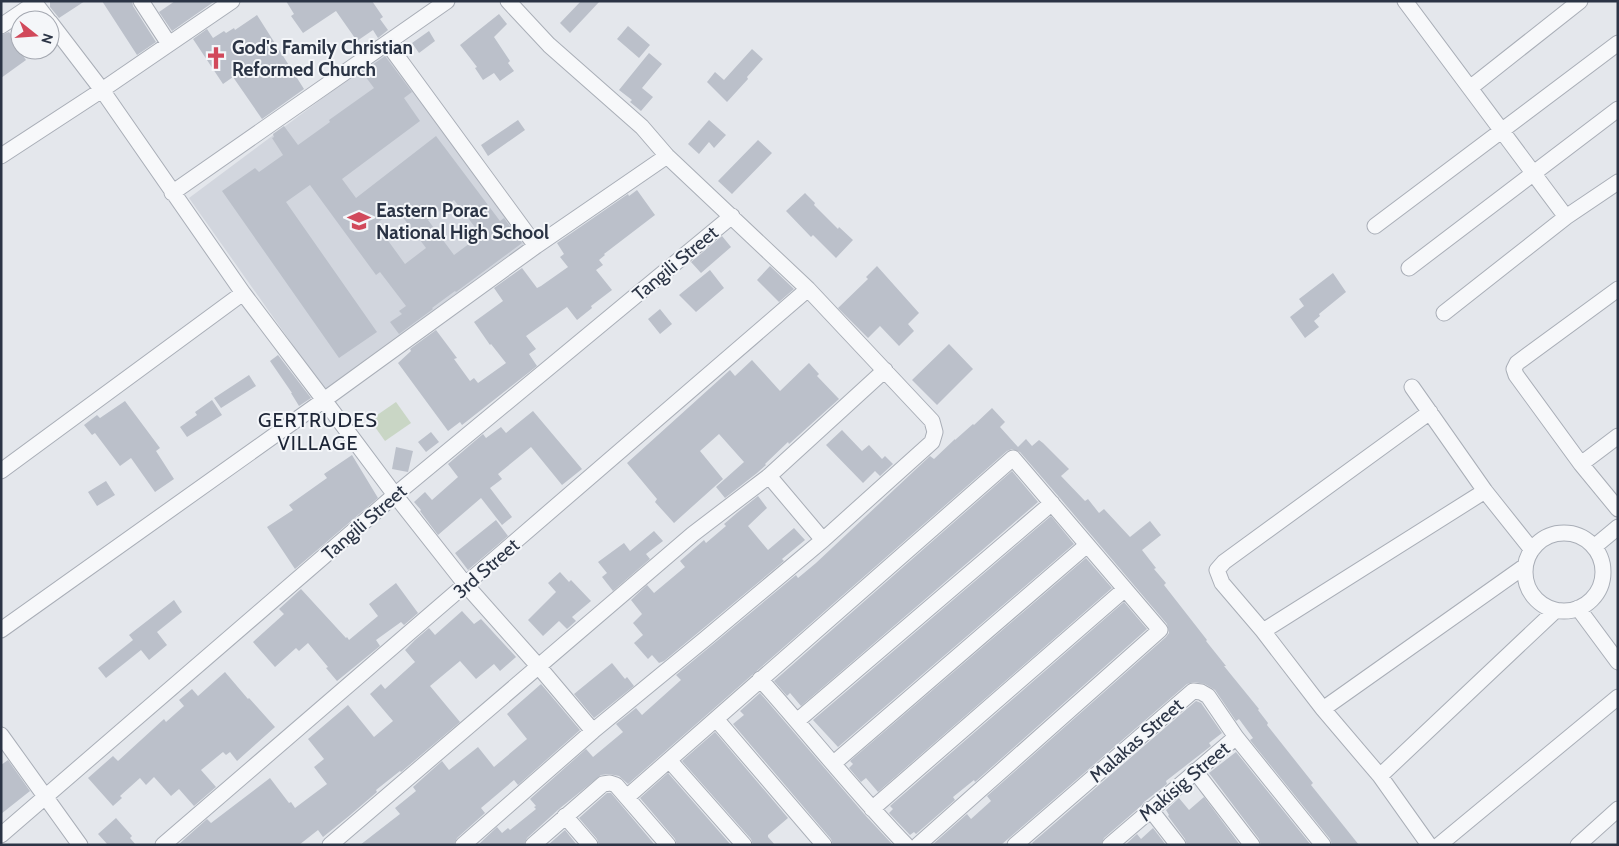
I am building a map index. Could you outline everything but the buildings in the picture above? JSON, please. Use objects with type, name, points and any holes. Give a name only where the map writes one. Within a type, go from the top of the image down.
[{"type":"street","points":[[142,1],[169,44]]},
{"type":"street","points":[[1,156],[232,1]]},
{"type":"street","points":[[172,193],[447,1]]},
{"type":"street","points":[[464,845],[593,731],[823,540],[932,442],[935,432],[932,421],[808,289],[667,156],[642,126],[549,44],[508,1]]},
{"type":"street","points":[[1404,1],[1566,217]]},
{"type":"street","points":[[1470,88],[1580,1]]},
{"type":"street","points":[[1,26],[34,2]]},
{"type":"street","points":[[60,35],[102,90],[243,293],[395,495],[466,585],[539,666],[593,731]]},
{"type":"street","points":[[1375,226],[1618,43]]},
{"type":"street","points":[[388,44],[536,246]]},
{"type":"street","points":[[1409,268],[1618,109]]},
{"type":"street","points":[[1,630],[536,246],[667,156]]},
{"type":"street","points":[[1444,313],[1566,217],[1618,182]]},
{"type":"street","name":"Tangili Street","points":[[1,835],[395,495],[732,216]]},
{"type":"street","name":"3rd Street","points":[[163,845],[808,289]]},
{"type":"street","points":[[1618,289],[1517,363],[1514,369],[1516,375],[1581,464],[1618,509]]},
{"type":"street","points":[[1,471],[243,293]]},
{"type":"street","points":[[330,845],[693,534],[769,476],[885,370]]},
{"type":"street","points":[[1412,387],[1484,492],[1532,550]]},
{"type":"street","points":[[1429,845],[1380,776],[1323,709],[1263,631],[1222,583],[1217,570],[1224,562],[1430,412]]},
{"type":"street","points":[[1581,464],[1618,436]]},
{"type":"street","points":[[627,797],[1013,458],[1160,630],[918,845]]},
{"type":"street","points":[[769,476],[823,540]]},
{"type":"street","points":[[1263,631],[1484,492]]},
{"type":"street","points":[[797,721],[1052,503]]},
{"type":"street","points":[[1594,546],[1618,527]]},
{"type":"street","points":[[1562,532],[1585,538],[1594,546],[1600,557],[1603,569],[1602,581],[1597,593],[1589,602],[1567,611],[1556,610],[1545,606],[1529,589],[1526,578],[1526,566],[1532,550],[1540,541],[1550,535],[1562,532]]},
{"type":"street","points":[[834,763],[1087,544]]},
{"type":"street","points":[[1323,709],[1526,566]]},
{"type":"street","points":[[872,809],[1125,589]]},
{"type":"street","points":[[1578,608],[1618,662]]},
{"type":"street","points":[[1380,776],[1556,610]]},
{"type":"street","points":[[760,679],[872,809],[906,845]]},
{"type":"street","name":"Malakas Street","points":[[1015,845],[1192,691],[1201,692],[1208,696],[1236,737],[1322,845]]},
{"type":"street","points":[[1439,845],[1618,697]]},
{"type":"street","points":[[716,719],[824,845]]},
{"type":"street","points":[[1,735],[80,845]]},
{"type":"street","name":"Makisig Street","points":[[1110,845],[1236,737]]},
{"type":"street","points":[[669,760],[744,845]]},
{"type":"street","points":[[1195,771],[1252,845]]},
{"type":"street","points":[[533,845],[603,784],[610,782],[616,785],[668,845]]},
{"type":"street","points":[[1150,809],[1178,845]]},
{"type":"street","points":[[1578,845],[1618,809]]},
{"type":"street","points":[[565,816],[590,845]]},
{"type":"shaded area","name":"Eastern Porac National High School","points":[[387,50],[530,243],[326,392],[189,198]]},
{"type":"green space","points":[[396,402],[411,423],[385,441],[370,420]]},
{"type":"place","name":"God's Family Christian Reformed Church","points":[[216,58]]},
{"type":"place","name":"Eastern Porac National High School","points":[[359,221]]},
{"type":"district","name":"GERTRUDES VILLAGE","points":[[318,432]]}]
